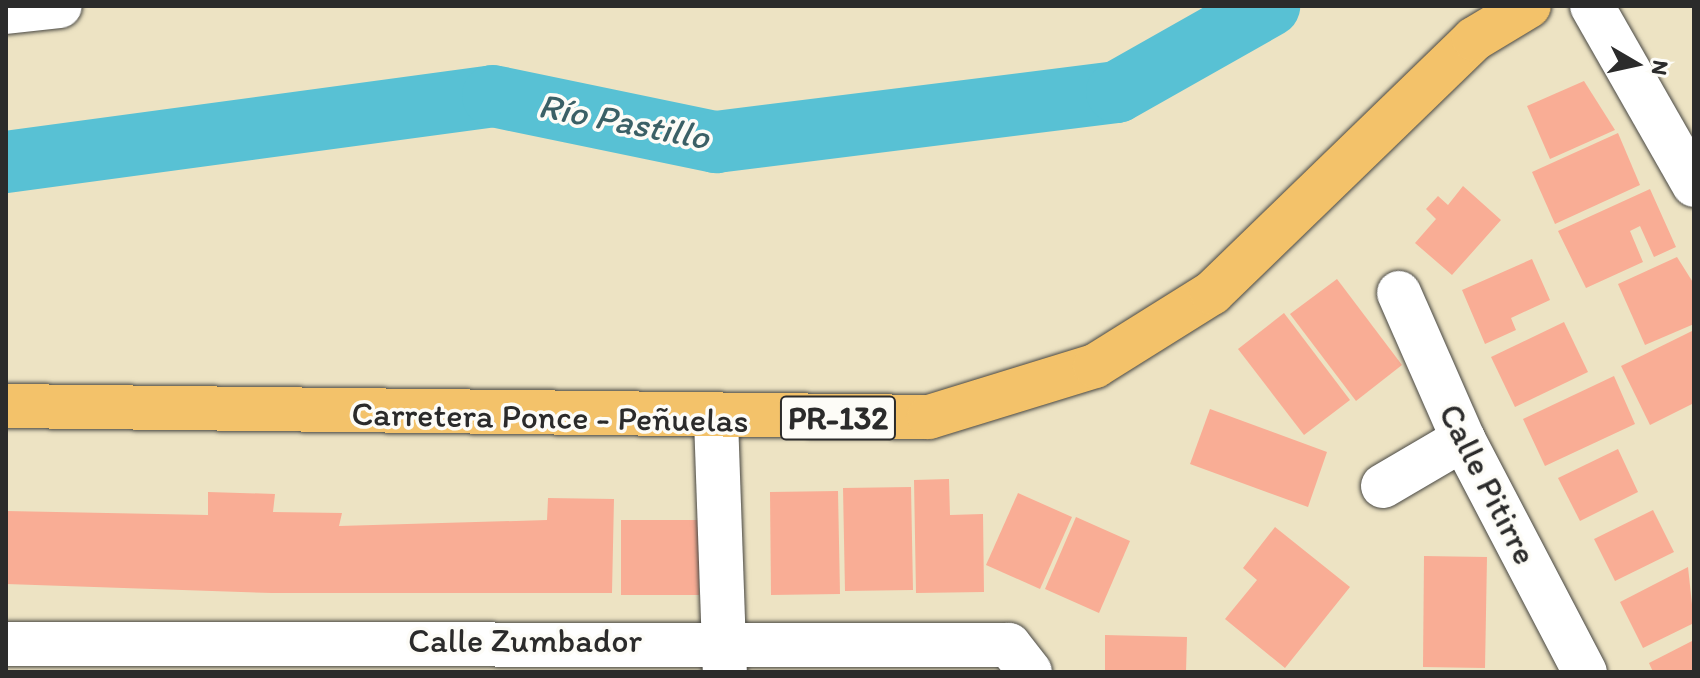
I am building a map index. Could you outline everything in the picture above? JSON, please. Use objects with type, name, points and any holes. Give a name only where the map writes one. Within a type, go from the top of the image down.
[{"type":"main road","name":"Carretera Ponce - Peñuelas","points":[[6,406],[716,419],[929,417],[1095,366],[1212,293],[1474,39],[1529,6]]},
{"type":"street","points":[[6,12],[60,6]]},
{"type":"street","points":[[1592,6],[1682,130],[1694,185]]},
{"type":"street","name":"Calle Pitirre","points":[[1399,293],[1463,439],[1585,672]]},
{"type":"street","points":[[716,419],[726,656]]},
{"type":"street","points":[[1383,486],[1463,439]]},
{"type":"street","name":"Calle Zumbador","points":[[6,644],[90,657],[726,656],[1009,645],[1030,672]]},
{"type":"building","points":[[1584,81],[1615,130],[1550,159],[1527,106]]},
{"type":"building","points":[[1618,133],[1640,185],[1555,224],[1532,172]]},
{"type":"building","points":[[1463,186],[1501,220],[1452,275],[1415,243],[1436,219],[1426,209],[1438,196],[1448,205]]},
{"type":"building","points":[[1650,189],[1676,247],[1654,257],[1640,226],[1630,231],[1643,262],[1586,288],[1558,231]]},
{"type":"building","points":[[1677,257],[1694,284],[1694,324],[1645,345],[1618,284]]},
{"type":"building","points":[[1532,259],[1550,300],[1511,318],[1516,330],[1485,344],[1462,290]]},
{"type":"building","points":[[1337,279],[1402,365],[1356,401],[1290,314]]},
{"type":"building","points":[[1284,313],[1350,400],[1304,435],[1238,349]]},
{"type":"building","points":[[1564,322],[1588,372],[1515,407],[1491,357]]},
{"type":"building","points":[[1694,330],[1694,403],[1650,425],[1621,366]]},
{"type":"building","points":[[1614,376],[1635,424],[1545,466],[1523,419]]},
{"type":"building","points":[[1210,409],[1327,452],[1308,507],[1190,464]]},
{"type":"building","points":[[1618,449],[1638,492],[1580,521],[1558,478]]},
{"type":"building","points":[[949,479],[950,515],[983,514],[984,592],[916,593],[914,480]]},
{"type":"building","points":[[911,487],[913,590],[845,591],[843,488]]},
{"type":"building","points":[[838,491],[840,594],[771,595],[770,492]]},
{"type":"building","points":[[208,492],[275,494],[273,512],[342,513],[339,526],[547,520],[548,498],[614,499],[612,593],[272,593],[6,584],[6,511],[208,515]]},
{"type":"building","points":[[1018,493],[1072,517],[1040,589],[986,565]]},
{"type":"building","points":[[1653,510],[1674,552],[1615,581],[1594,539]]},
{"type":"building","points":[[1076,517],[1130,541],[1099,613],[1045,589]]},
{"type":"building","points":[[621,520],[699,520],[699,595],[621,595]]},
{"type":"building","points":[[1275,527],[1350,587],[1285,668],[1225,619],[1257,580],[1243,568]]},
{"type":"building","points":[[1424,556],[1487,557],[1485,668],[1423,667]]},
{"type":"building","points":[[1688,567],[1694,623],[1643,648],[1620,602]]},
{"type":"building","points":[[1105,635],[1187,637],[1186,672],[1105,672]]},
{"type":"building","points":[[1694,640],[1694,672],[1653,672],[1649,663]]},
{"type":"waterway","name":"Río Pastillo","points":[[6,162],[493,96],[716,142],[1117,92],[1269,6]]}]
